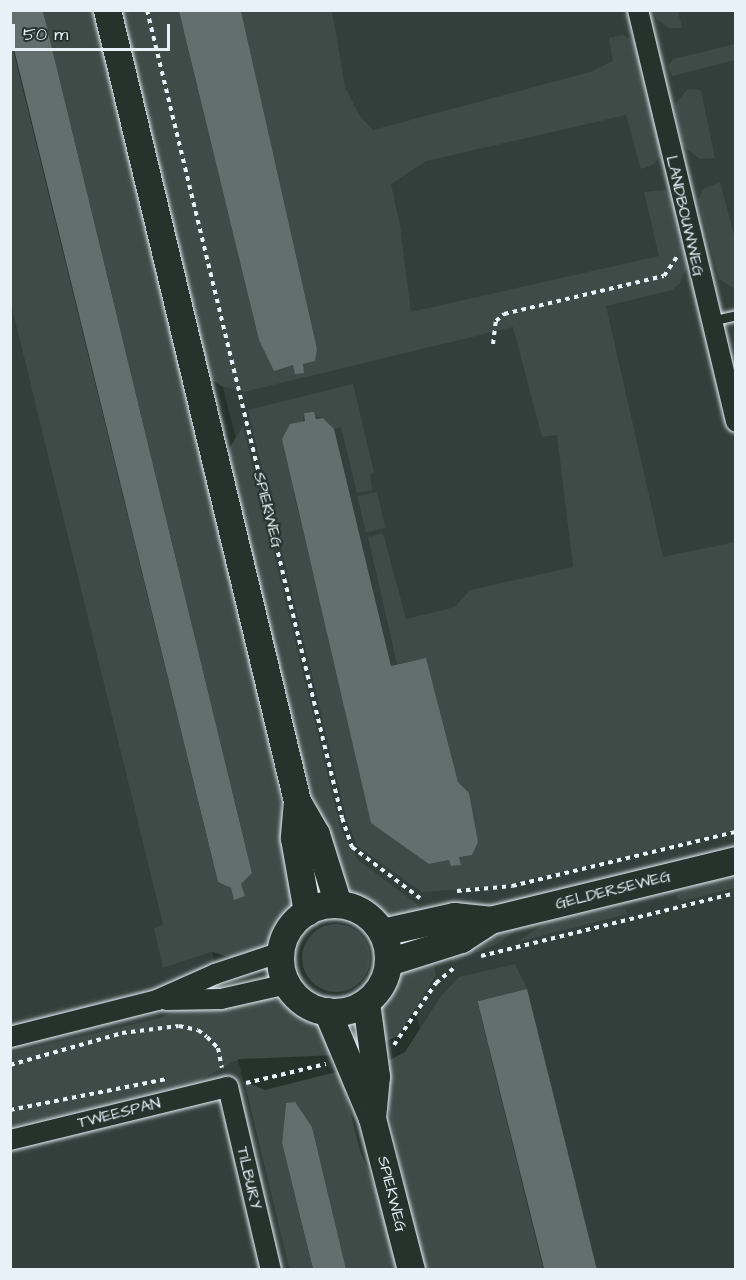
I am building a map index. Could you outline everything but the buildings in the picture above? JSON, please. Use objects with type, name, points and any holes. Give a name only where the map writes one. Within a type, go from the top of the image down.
[{"type":"main road","points":[[107,10],[297,801],[316,834],[338,904]]},
{"type":"main road","points":[[297,801],[294,838],[307,912]]},
{"type":"main road","name":"GELDERSEWEG","points":[[382,932],[430,916],[490,920],[735,860]]},
{"type":"main road","points":[[338,904],[371,918],[382,932],[388,962],[381,984],[366,1002],[347,1011],[327,1011],[311,1007],[287,984],[281,952],[294,922],[307,912],[338,904]]},
{"type":"main road","name":"GELDERSEWEG","points":[[388,962],[430,916]]},
{"type":"main road","name":"SPIEKWEG","points":[[366,1002],[376,1076],[372,1118]]},
{"type":"main road","name":"SPIEKWEG","points":[[327,1011],[372,1118],[411,1269]]},
{"type":"street","name":"LANDBOUWWEG","points":[[638,10],[709,322],[735,421]]},
{"type":"street","points":[[10,1037],[157,1000],[215,974],[281,952]]},
{"type":"street","points":[[157,1000],[221,999],[287,984]]},
{"type":"street","name":"TWEESPAN","points":[[10,1140],[228,1087]]},
{"type":"street","name":"TILBURY","points":[[228,1087],[271,1269]]},
{"type":"lane","points":[[709,322],[735,315]]},
{"type":"path","name":"SPIEKWEG","points":[[147,10],[342,818],[352,847],[430,916]]},
{"type":"path","points":[[493,344],[496,321],[504,315],[664,276],[680,252],[692,246]]},
{"type":"path","points":[[454,891],[512,886],[735,832]]},
{"type":"path","name":"GELDERSEWEG","points":[[500,950],[735,893]]},
{"type":"path","points":[[630,910],[631,918]]},
{"type":"path","points":[[430,916],[442,977]]},
{"type":"path","points":[[10,1065],[122,1033],[179,1026],[198,1030],[218,1048],[223,1068],[212,1069]]},
{"type":"path","points":[[10,1110],[179,1076]]},
{"type":"shaded area","points":[[10,11],[43,11],[252,873],[241,884],[245,896],[234,900],[231,888],[218,882],[11,37]]},
{"type":"shaded area","points":[[43,11],[95,11],[249,648],[296,879],[294,904],[282,927],[259,951],[240,960],[212,952],[163,968],[154,929],[163,924],[11,304],[10,37],[218,882],[231,888],[235,900],[241,884],[252,873]]},
{"type":"shaded area","points":[[120,11],[179,11],[259,340],[294,365],[295,374],[317,349],[241,11],[332,11],[345,87],[359,115],[373,130],[590,72],[613,61],[609,38],[623,35],[637,43],[663,152],[654,164],[641,169],[626,115],[426,161],[391,184],[400,226],[411,312],[659,256],[644,192],[665,190],[675,199],[689,262],[680,283],[672,290],[606,306],[663,557],[735,542],[735,830],[503,886],[422,892],[358,847],[347,821],[248,410],[353,384],[374,472],[370,474],[372,490],[357,493],[341,427],[334,429],[323,418],[304,413],[294,494],[326,625],[429,864],[449,860],[451,866],[461,865],[459,857],[478,842],[469,793],[458,782],[426,659],[397,664],[368,537],[383,533],[406,619],[455,607],[470,590],[573,567],[557,435],[542,437],[513,327],[244,392],[221,386],[207,376]]},
{"type":"shaded area","points":[[137,11],[735,11],[735,1269],[480,1269],[389,905],[344,865],[212,344]]},
{"type":"shaded area","points":[[179,11],[241,11],[317,349],[315,361],[303,364],[304,373],[295,374],[293,365],[274,371],[259,340]]},
{"type":"shaded area","points":[[654,11],[678,11],[682,28],[669,28],[656,19]]},
{"type":"shaded area","points":[[735,44],[735,60],[672,76],[668,66],[673,59]]},
{"type":"shaded area","points":[[688,89],[701,90],[715,158],[700,159],[683,146],[675,104]]},
{"type":"shaded area","points":[[10,109],[203,913],[155,929],[163,968],[212,952],[289,1269],[11,1269]]},
{"type":"shaded area","points":[[720,182],[735,239],[735,289],[719,279],[698,200],[703,189]]},
{"type":"shaded area","points":[[314,412],[316,419],[323,418],[334,429],[391,666],[426,658],[458,782],[469,793],[478,842],[472,855],[459,857],[461,865],[451,866],[449,860],[429,864],[371,823],[282,439],[290,424],[305,421],[304,413]]},
{"type":"shaded area","points":[[243,426],[341,830],[358,860],[417,904],[421,911],[403,920],[383,914],[354,895],[338,877],[273,667],[229,462],[230,447]]},
{"type":"shaded area","points":[[377,492],[385,528],[366,533],[358,496]]},
{"type":"shaded area","points":[[735,871],[735,888],[682,901],[677,898],[676,895],[717,876]]},
{"type":"shaded area","points":[[626,909],[627,914],[517,942],[547,922],[591,911]]},
{"type":"shaded area","points":[[329,924],[343,924],[355,929],[365,939],[370,958],[365,977],[355,987],[343,992],[329,992],[317,987],[307,977],[302,965],[302,951],[307,939],[317,929]]},
{"type":"shaded area","points":[[514,929],[516,931],[497,944],[453,962],[450,951]]},
{"type":"shaded area","points":[[432,956],[436,975],[398,1036],[377,1045],[379,1006],[407,968]]},
{"type":"shaded area","points":[[515,964],[527,989],[477,1001],[543,1269],[421,1269],[380,1065],[405,1052],[441,996],[459,977]]},
{"type":"shaded area","points":[[527,989],[597,1269],[544,1270],[478,1001]]},
{"type":"shaded area","points":[[222,992],[266,997],[291,1004],[319,1024],[337,1055],[239,1059],[196,1082],[11,1127],[10,1053],[160,1018]]},
{"type":"shaded area","points":[[340,1071],[360,1151],[385,1212],[398,1269],[346,1269],[312,1127],[286,1103],[282,1143],[313,1269],[289,1269],[244,1081],[265,1090]]},
{"type":"shaded area","points":[[295,1102],[312,1127],[346,1269],[313,1269],[282,1143],[286,1103]]}]
